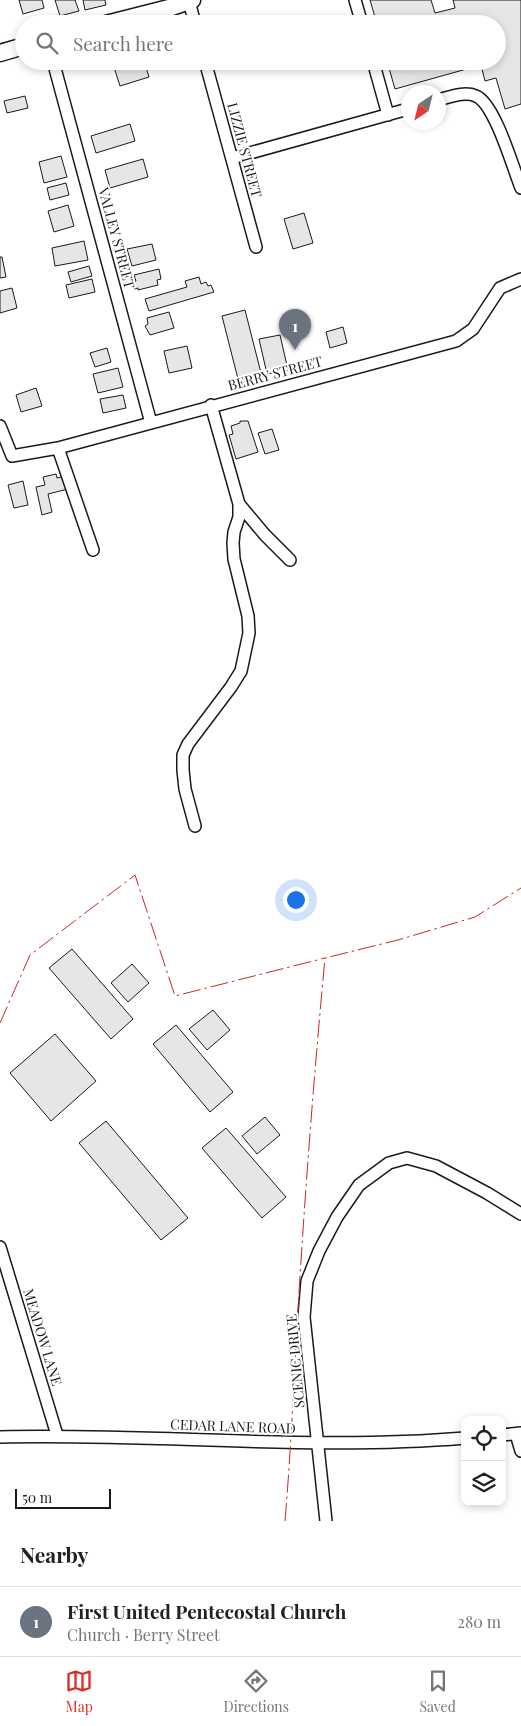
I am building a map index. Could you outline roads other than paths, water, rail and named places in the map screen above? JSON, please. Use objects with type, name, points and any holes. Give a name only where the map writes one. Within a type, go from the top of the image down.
[{"type":"main road","points":[[134,15],[168,4],[190,0]]},
{"type":"main road","points":[[0,53],[15,49]]},
{"type":"street","points":[[190,0],[193,15]]},
{"type":"street","points":[[356,0],[360,15]]},
{"type":"street","name":"VALLEY STREET","points":[[55,70],[151,423]]},
{"type":"street","name":"LIZZIE STREET","points":[[208,70],[256,247]]},
{"type":"street","points":[[376,70],[388,115]]},
{"type":"street","points":[[446,98],[458,94],[475,95],[482,100],[496,121],[521,188]]},
{"type":"street","points":[[232,158],[401,111]]},
{"type":"street","name":"BERRY STREET","points":[[0,426],[12,456],[58,448],[456,341],[473,329],[500,288],[521,279]]},
{"type":"street","points":[[195,826],[185,789],[183,755],[188,744],[226,693],[240,670],[249,633],[248,616],[234,558],[234,532],[239,517],[239,504],[211,406]]},
{"type":"street","points":[[58,448],[93,550]]},
{"type":"street","points":[[239,504],[290,560]]},
{"type":"street","name":"SCENIC DRIVE","points":[[326,1521],[304,1317],[307,1281],[319,1251],[337,1217],[358,1185],[389,1163],[407,1158],[436,1166],[487,1193],[521,1214]]},
{"type":"street","name":"MEADOW LANE","points":[[0,1247],[57,1436]]},
{"type":"street","points":[[506,1435],[519,1434],[521,1451]]},
{"type":"street","name":"CEDAR LANE ROAD","points":[[0,1437],[57,1436],[317,1443],[461,1438]]},
{"type":"place","name":"First United Pentecostal Church","points":[[295,350]]}]
